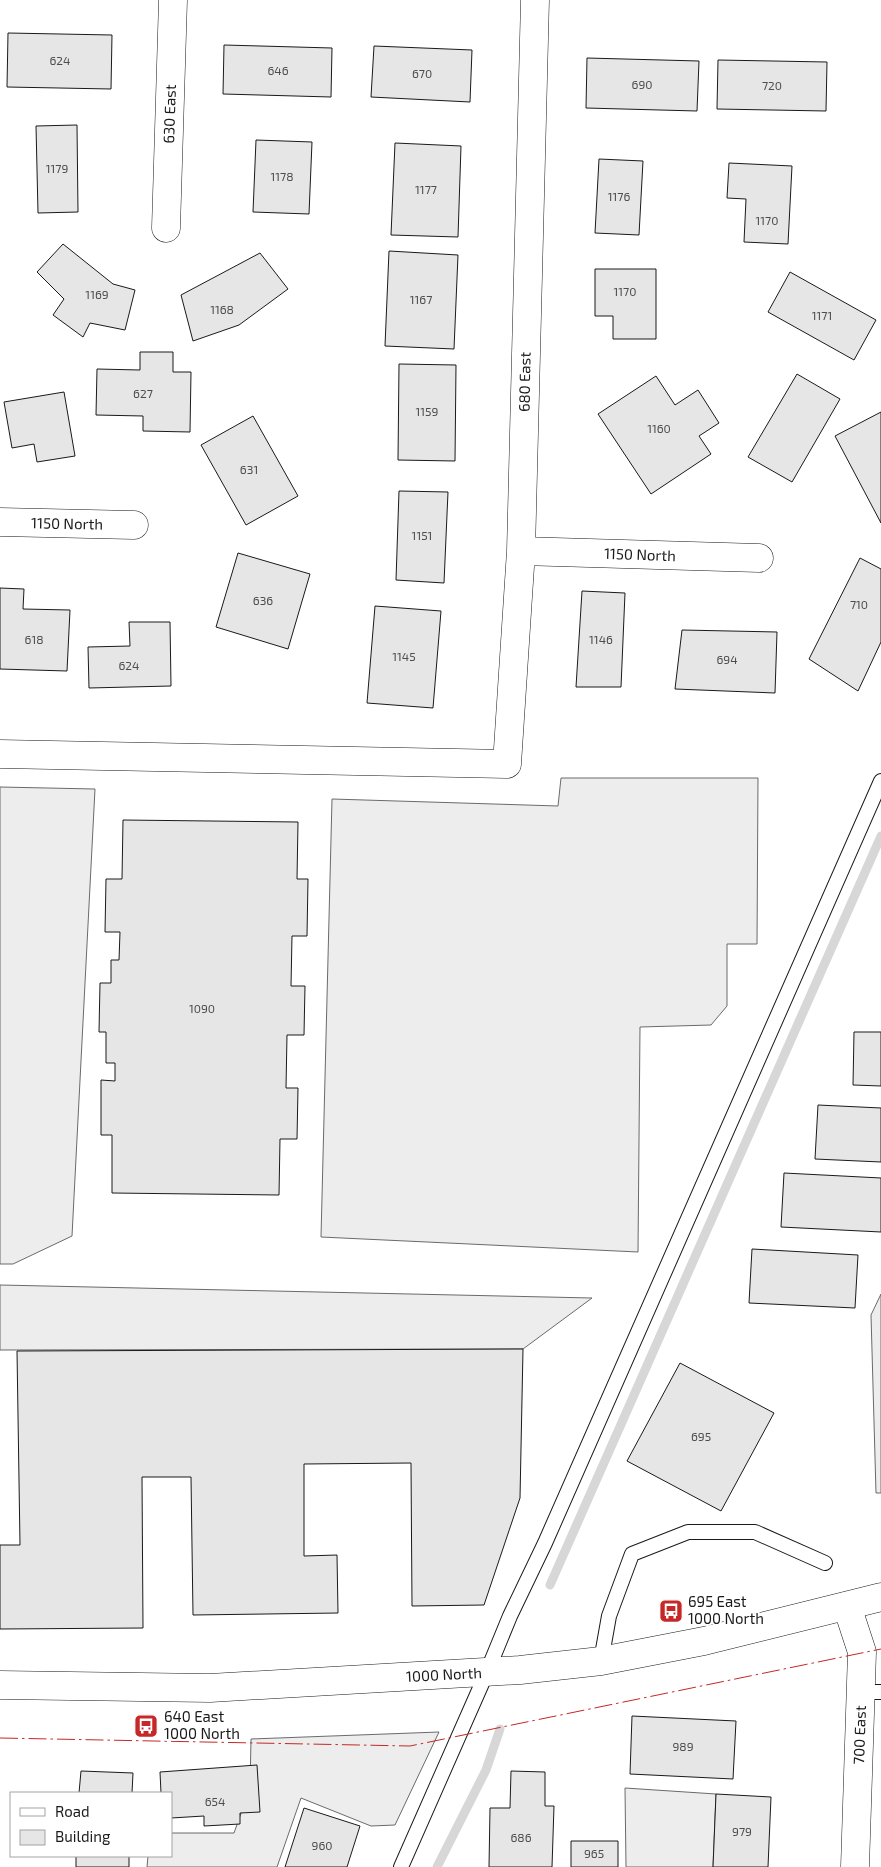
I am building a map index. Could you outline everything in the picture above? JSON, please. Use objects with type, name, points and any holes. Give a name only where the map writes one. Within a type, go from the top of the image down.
[{"type":"street","name":"630 East","points":[[166,228],[173,0]]},
{"type":"street","name":"680 East","points":[[0,754],[507,764],[521,551],[535,0]]},
{"type":"street","name":"1150 North","points":[[0,522],[134,525]]},
{"type":"street","name":"1150 North","points":[[521,551],[759,558]]},
{"type":"street","name":"1000 North","points":[[0,1685],[210,1688],[487,1672],[601,1661],[704,1641],[881,1597]]},
{"type":"street","name":"700 East","points":[[847,1606],[862,1652],[871,1692],[855,1867]]},
{"type":"lane","points":[[401,1867],[510,1616],[545,1543],[881,781]]},
{"type":"lane","points":[[601,1661],[609,1616],[632,1554],[688,1532],[755,1532],[825,1563]]},
{"type":"shaded area","points":[[561,778],[758,778],[757,944],[727,944],[727,1006],[711,1025],[640,1027],[638,1252],[321,1237],[332,799],[558,806]]},
{"type":"shaded area","points":[[0,787],[95,789],[72,1236],[13,1264],[0,1264]]},
{"type":"shaded area","points":[[0,1285],[592,1298],[523,1349],[0,1350]]},
{"type":"shaded area","points":[[881,1294],[881,1493],[876,1493],[871,1315]]},
{"type":"shaded area","points":[[439,1732],[395,1825],[371,1826],[301,1798],[277,1867],[147,1867],[148,1857],[172,1857],[172,1833],[234,1833],[250,1788],[251,1739]]},
{"type":"shaded area","points":[[625,1788],[716,1794],[713,1867],[626,1867]]},
{"type":"building","points":[[8,33],[112,35],[111,89],[7,87]]},
{"type":"building","points":[[224,45],[332,48],[331,97],[223,94]]},
{"type":"building","points":[[374,46],[472,50],[470,102],[371,97]]},
{"type":"building","points":[[587,58],[699,61],[697,111],[586,108]]},
{"type":"building","points":[[718,60],[827,62],[826,111],[717,109]]},
{"type":"building","points":[[77,125],[78,212],[38,213],[36,126]]},
{"type":"building","points":[[256,140],[312,142],[309,214],[253,212]]},
{"type":"building","points":[[395,143],[461,146],[458,237],[391,235]]},
{"type":"building","points":[[599,159],[643,161],[639,235],[595,233]]},
{"type":"building","points":[[729,163],[792,166],[788,244],[744,242],[746,199],[727,198]]},
{"type":"building","points":[[63,244],[113,284],[135,290],[125,330],[90,323],[83,337],[53,315],[64,299],[37,272]]},
{"type":"building","points":[[389,251],[458,255],[454,349],[385,346]]},
{"type":"building","points":[[260,253],[288,289],[239,325],[193,341],[181,295]]},
{"type":"building","points":[[595,269],[656,269],[656,339],[613,339],[613,316],[595,316]]},
{"type":"building","points":[[790,272],[876,320],[854,360],[768,312]]},
{"type":"building","points":[[140,352],[173,352],[173,372],[191,372],[190,432],[143,431],[143,416],[96,415],[97,369],[140,370]]},
{"type":"building","points":[[399,364],[456,365],[455,461],[398,460]]},
{"type":"building","points":[[797,374],[840,399],[792,482],[748,457]]},
{"type":"building","points":[[656,376],[675,405],[698,390],[719,423],[699,436],[711,454],[651,494],[598,414]]},
{"type":"building","points":[[64,392],[75,456],[37,462],[34,444],[12,448],[4,402]]},
{"type":"building","points":[[881,412],[881,523],[835,436]]},
{"type":"building","points":[[253,416],[298,496],[246,525],[201,445]]},
{"type":"building","points":[[399,491],[448,492],[444,583],[396,580]]},
{"type":"building","points":[[238,553],[310,574],[288,649],[216,627]]},
{"type":"building","points":[[860,558],[881,569],[881,642],[858,691],[809,659]]},
{"type":"building","points":[[0,588],[24,589],[23,609],[70,610],[67,671],[0,669]]},
{"type":"building","points":[[582,591],[625,593],[621,687],[576,687]]},
{"type":"building","points":[[375,606],[441,611],[433,708],[367,703]]},
{"type":"building","points":[[129,622],[170,622],[171,686],[89,688],[88,647],[130,646]]},
{"type":"building","points":[[682,630],[777,632],[775,693],[675,689]]},
{"type":"building","points":[[123,820],[298,822],[297,879],[308,879],[307,936],[292,936],[291,986],[305,986],[304,1035],[287,1035],[286,1088],[298,1088],[297,1139],[280,1139],[279,1195],[112,1193],[112,1135],[101,1135],[101,1080],[115,1081],[115,1063],[106,1063],[106,1032],[99,1032],[100,983],[111,983],[111,960],[119,960],[120,932],[105,932],[106,879],[122,879]]},
{"type":"building","points":[[854,1032],[881,1032],[881,1086],[853,1085]]},
{"type":"building","points":[[818,1105],[881,1108],[881,1162],[815,1159]]},
{"type":"building","points":[[784,1173],[881,1178],[881,1232],[781,1227]]},
{"type":"building","points":[[752,1249],[858,1255],[855,1308],[749,1303]]},
{"type":"building","points":[[523,1349],[520,1498],[484,1605],[412,1606],[411,1463],[304,1464],[304,1556],[337,1555],[338,1613],[193,1615],[191,1477],[142,1477],[143,1628],[0,1629],[0,1545],[20,1545],[17,1351]]},
{"type":"building","points":[[680,1363],[774,1413],[721,1511],[627,1461]]},
{"type":"building","points":[[632,1716],[736,1721],[733,1779],[630,1774]]},
{"type":"building","points":[[257,1765],[260,1812],[240,1813],[240,1824],[204,1826],[204,1816],[172,1818],[172,1792],[161,1792],[160,1772]]},
{"type":"building","points":[[81,1771],[133,1773],[132,1792],[79,1792]]},
{"type":"building","points":[[511,1771],[545,1772],[545,1806],[554,1806],[552,1867],[489,1867],[490,1808],[510,1808]]},
{"type":"building","points":[[716,1794],[771,1797],[768,1867],[713,1867]]},
{"type":"building","points":[[304,1808],[360,1826],[347,1867],[285,1867]]},
{"type":"building","points":[[571,1841],[618,1841],[618,1867],[571,1867]]},
{"type":"building","points":[[76,1857],[129,1857],[129,1867],[76,1867]]},
{"type":"waterway","points":[[550,1585],[881,836]]},
{"type":"waterway","points":[[437,1867],[486,1770],[500,1729]]},
{"type":"power","points":[[0,1738],[410,1746],[881,1649]]},
{"type":"place","name":"695 East 1000 North","points":[[671,1611]]},
{"type":"place","name":"640 East 1000 North","points":[[146,1726]]}]
